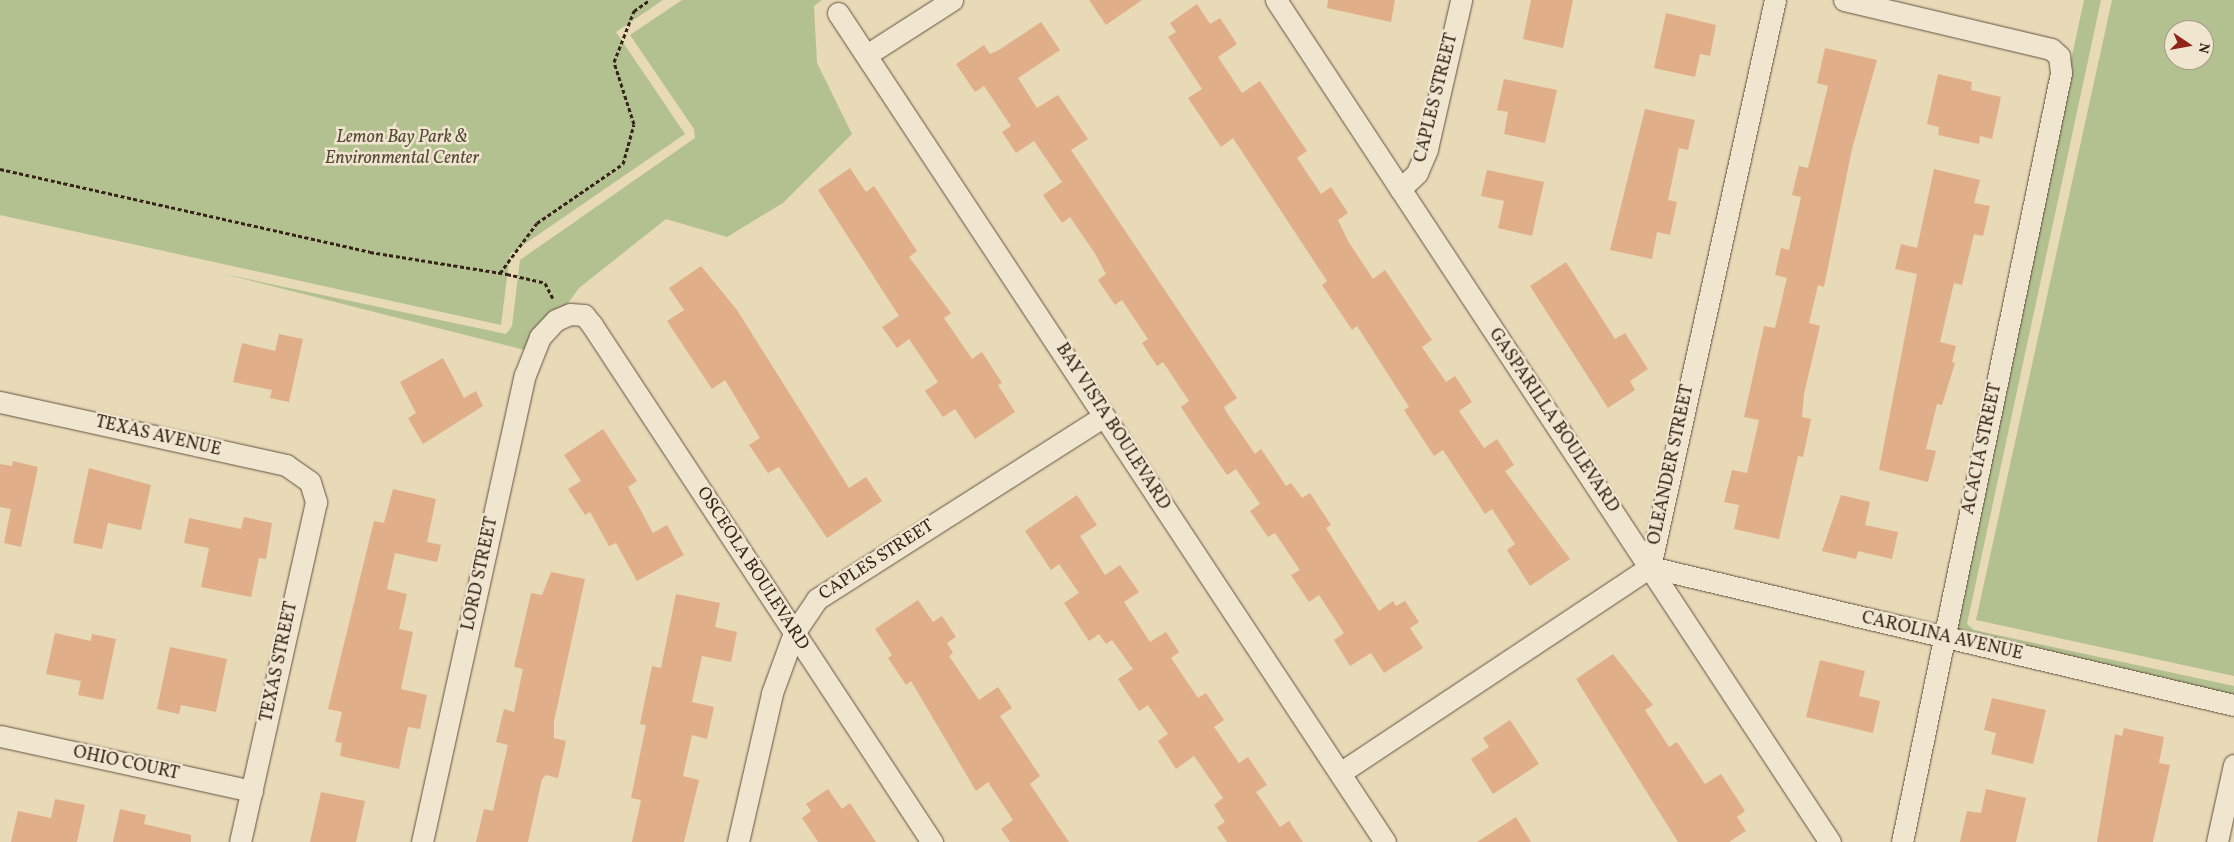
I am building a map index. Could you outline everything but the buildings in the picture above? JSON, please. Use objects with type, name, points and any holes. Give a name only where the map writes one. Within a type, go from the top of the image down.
[{"type":"street","points":[[868,54],[952,0]]},
{"type":"street","name":"GASPARILLA BOULEVARD","points":[[1276,0],[1830,842]]},
{"type":"street","name":"CAPLES STREET","points":[[1400,189],[1417,173],[1428,149],[1461,0]]},
{"type":"street","name":"OLEANDER STREET","points":[[1340,774],[1650,567],[1776,0]]},
{"type":"street","name":"ACACIA STREET","points":[[1844,0],[2051,49],[2059,56],[2061,73],[1902,842]]},
{"type":"street","name":"BAY VISTA BOULEVARD","points":[[838,13],[868,54],[1385,842]]},
{"type":"street","name":"OSCEOLA BOULEVARD","points":[[562,316],[584,315],[592,325],[932,842]]},
{"type":"street","name":"LORD STREET","points":[[422,842],[525,375],[540,337],[562,316]]},
{"type":"street","name":"TEXAS AVENUE","points":[[0,402],[286,465],[310,482]]},
{"type":"street","name":"CAPLES STREET","points":[[738,842],[772,693],[794,633],[817,599],[1104,416]]},
{"type":"street","name":"TEXAS STREET","points":[[240,842],[316,502],[310,482]]},
{"type":"street","name":"CAROLINA AVENUE","points":[[1650,567],[2234,705]]},
{"type":"street","name":"OHIO COURT","points":[[0,736],[252,792]]},
{"type":"street","points":[[2217,842],[2234,765]]},
{"type":"path","points":[[500,273],[536,223],[623,164],[634,124],[614,62],[634,11],[650,0]]},
{"type":"path","points":[[0,169],[370,252],[500,273],[545,283],[562,316]]},
{"type":"green space","name":"Lemon Bay Park & Environmental Center","points":[[0,0],[663,0],[616,32],[685,134],[510,254],[501,325],[0,215]]},
{"type":"green space","points":[[682,0],[822,0],[814,6],[817,63],[852,134],[783,203],[727,237],[666,219],[579,288],[533,352],[224,274],[506,334],[512,326],[520,260],[695,138],[694,129],[630,35]]},
{"type":"green space","points":[[2084,0],[2101,0],[1967,624],[1974,630],[2234,686],[2234,710],[1945,646]]},
{"type":"green space","points":[[2112,0],[2234,0],[2234,676],[1976,620]]}]
